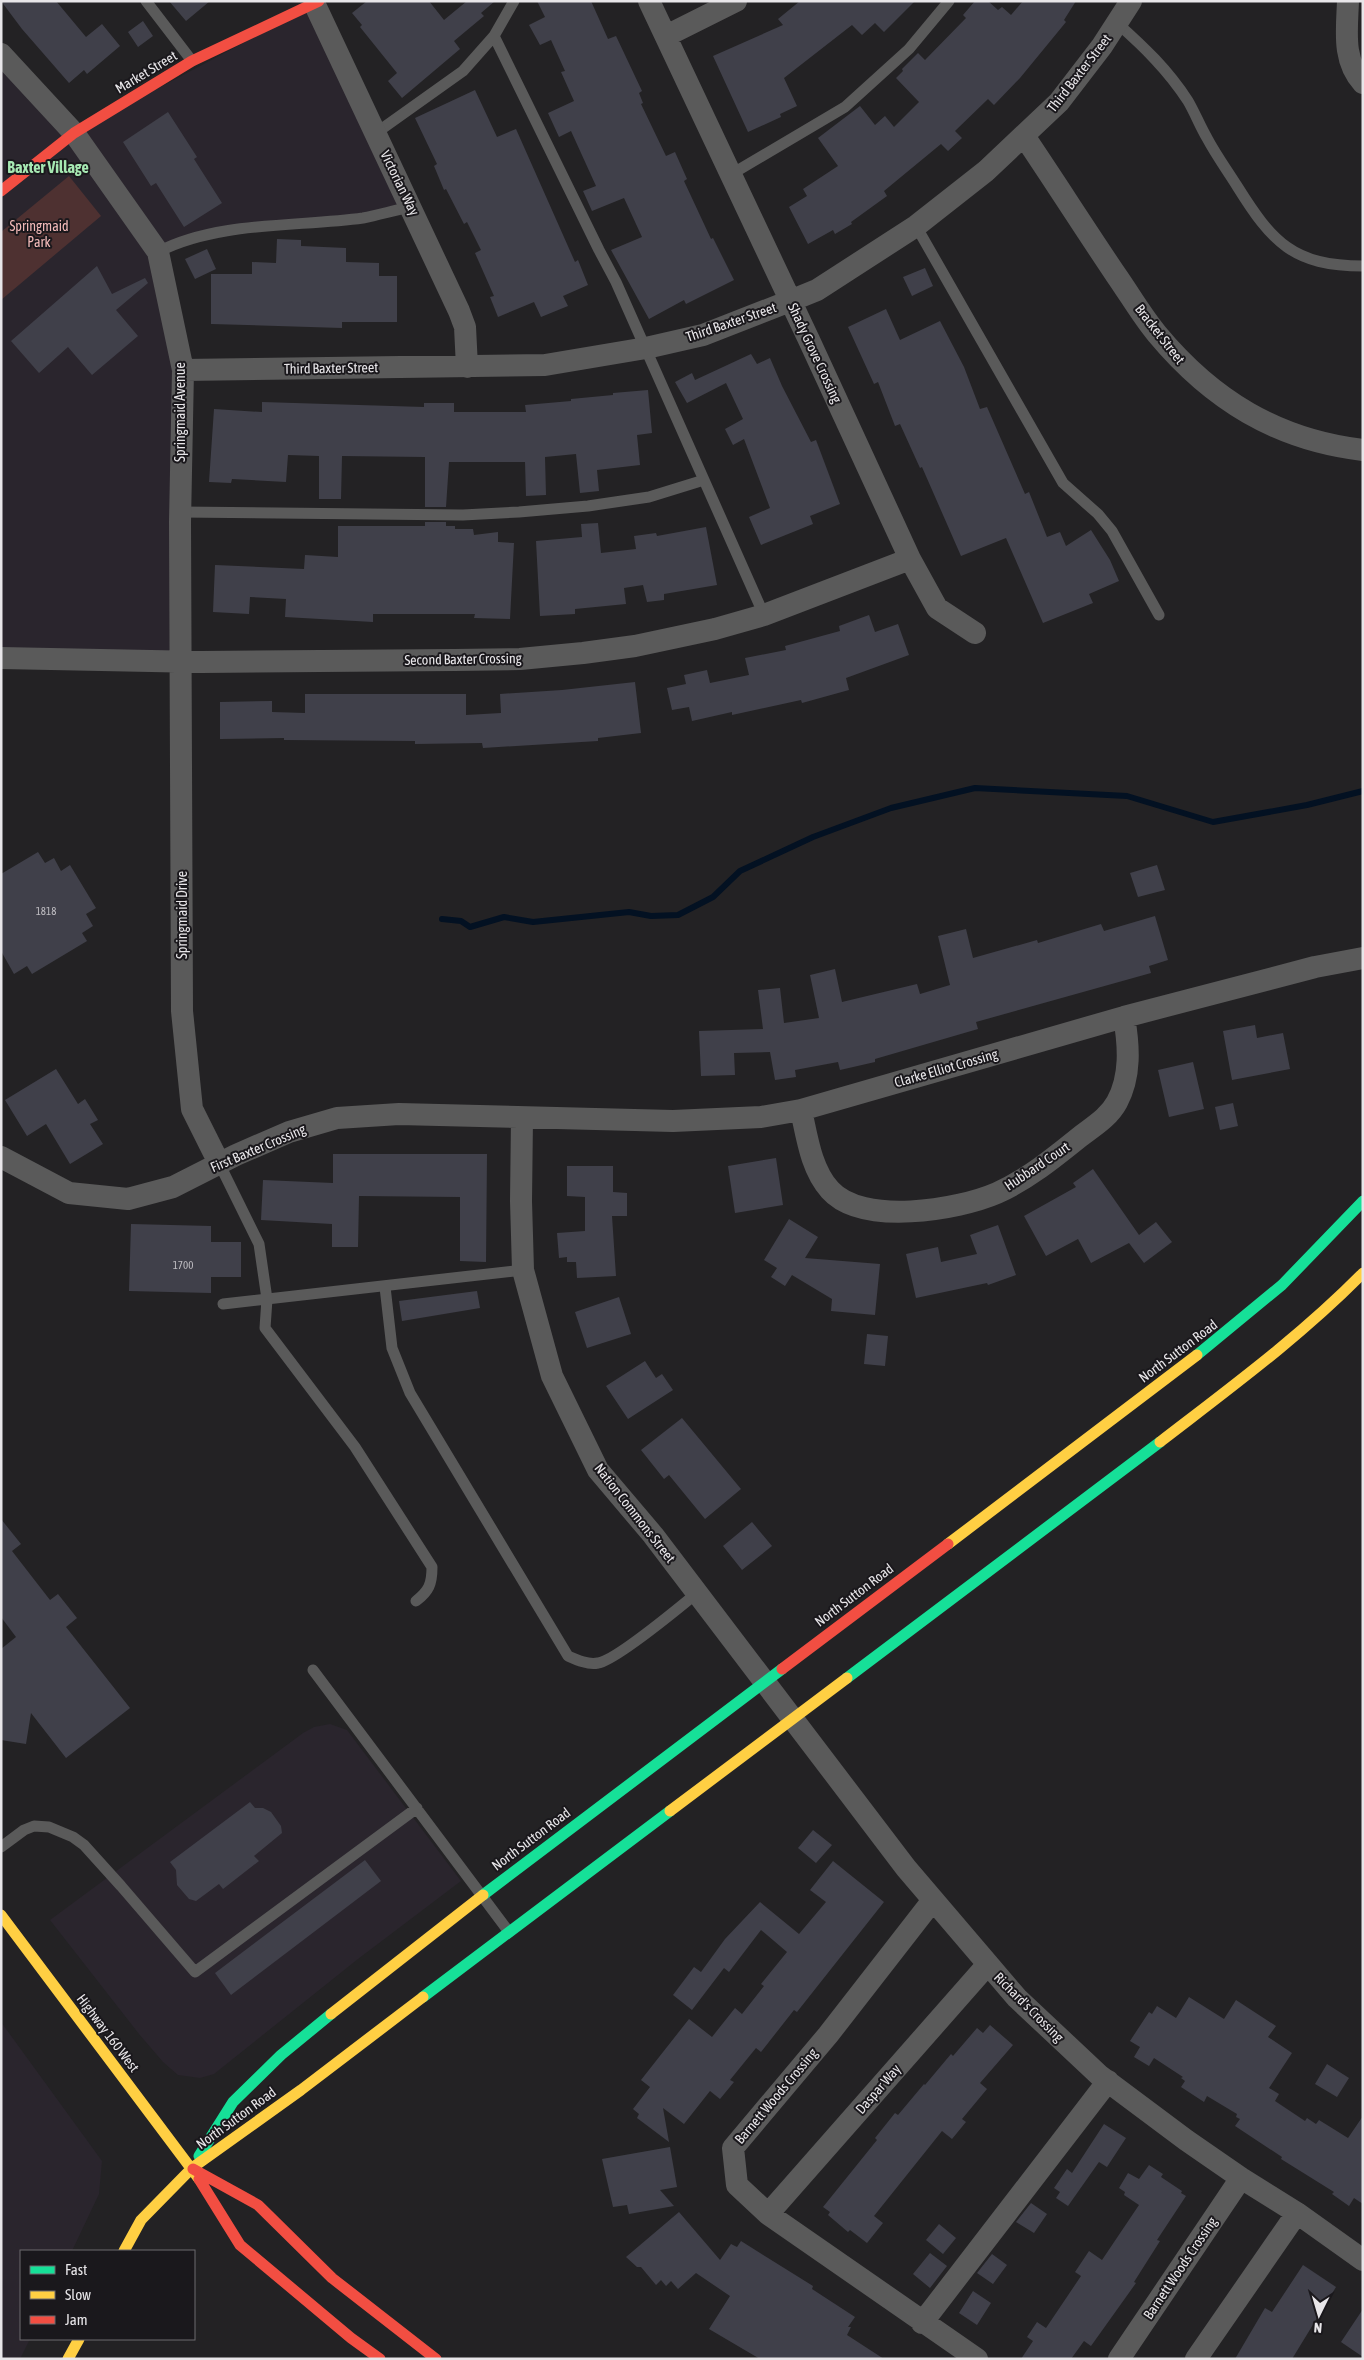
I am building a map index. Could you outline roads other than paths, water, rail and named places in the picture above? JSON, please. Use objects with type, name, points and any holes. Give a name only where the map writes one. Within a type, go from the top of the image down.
[{"type":"main road","name":"Market Street","points":[[1,191],[74,133],[192,62],[317,3]]},
{"type":"main road","name":"North Sutton Road","points":[[192,2168],[233,2102],[281,2055],[482,1895],[1219,1339],[1282,1285],[1363,1201]]},
{"type":"main road","name":"North Sutton Road","points":[[192,2168],[301,2090],[1285,1346],[1335,1302],[1363,1273]]},
{"type":"main road","name":"Highway 160 West","points":[[1,1915],[192,2168],[240,2245],[351,2338],[380,2359]]},
{"type":"main road","name":"Highway 160 West","points":[[192,2168],[258,2205],[332,2278],[436,2359]]},
{"type":"main road","points":[[125,2250],[141,2220],[192,2168]]},
{"type":"main road","points":[[68,2359],[78,2340]]},
{"type":"street","name":"Shady Grove Crossing","points":[[649,1],[910,559],[937,608],[975,633]]},
{"type":"street","points":[[666,36],[736,1]]},
{"type":"street","name":"Third Baxter Street","points":[[183,370],[545,365],[646,348],[704,335],[790,301],[833,280],[916,226],[986,171],[1059,102],[1131,1]]},
{"type":"street","points":[[1348,1],[1348,55],[1356,76],[1363,83]]},
{"type":"street","name":"Victorian Way","points":[[317,3],[462,319],[465,327],[467,367]]},
{"type":"street","points":[[1,54],[74,133]]},
{"type":"street","name":"Springmaid Avenue","points":[[74,133],[158,252],[183,370],[180,512],[182,661]]},
{"type":"street","name":"Bracket Street","points":[[1024,136],[1156,333],[1192,373],[1223,398],[1281,430],[1324,444],[1363,450]]},
{"type":"street","name":"Second Baxter Crossing","points":[[1,658],[182,661],[520,659],[635,646],[715,629],[764,615],[910,559]]},
{"type":"street","name":"Springmaid Drive","points":[[182,661],[182,1011],[192,1109],[219,1163]]},
{"type":"street","name":"Clarke Elliot Crossing","points":[[522,1118],[673,1121],[760,1117],[800,1110],[1124,1017],[1315,967],[1363,958]]},
{"type":"street","name":"Hubbard Court","points":[[800,1110],[814,1164],[830,1191],[842,1200],[864,1209],[889,1211],[914,1210],[969,1202],[997,1193],[1018,1182],[1062,1151],[1111,1111],[1120,1094],[1127,1067],[1129,1049],[1124,1017]]},
{"type":"street","name":"First Baxter Crossing","points":[[3,1156],[69,1193],[128,1199],[173,1187],[219,1163],[289,1132],[337,1118],[399,1114],[522,1118]]},
{"type":"street","name":"Nation Commons Street","points":[[522,1118],[523,1270],[552,1376],[598,1470],[653,1535],[764,1682]]},
{"type":"street","name":"Richard's Crossing","points":[[764,1682],[906,1868],[1018,1998],[1108,2081],[1241,2178],[1297,2213],[1363,2260]]},
{"type":"street","name":"Barnett Woods Crossing","points":[[933,1900],[828,2035],[733,2148],[737,2186],[768,2214],[977,2359]]},
{"type":"street","name":"Daspar Way","points":[[768,2214],[988,1964]]},
{"type":"street","points":[[922,2322],[1108,2081]]},
{"type":"street","name":"Barnett Woods Crossing","points":[[1119,2359],[1241,2178]]},
{"type":"street","points":[[1196,2359],[1297,2213]]},
{"type":"lane","points":[[146,1],[192,62]]},
{"type":"lane","points":[[376,134],[462,71],[494,36],[514,1]]},
{"type":"lane","points":[[730,175],[845,107],[908,49],[949,1]]},
{"type":"lane","points":[[1117,23],[1142,44],[1167,71],[1189,103],[1207,139],[1260,223],[1285,246],[1310,260],[1334,265],[1363,266]]},
{"type":"lane","points":[[494,36],[616,282],[764,615]]},
{"type":"lane","points":[[158,252],[177,242],[239,229],[363,218],[411,207]]},
{"type":"lane","points":[[916,226],[1063,483],[1098,514],[1112,531],[1159,615]]},
{"type":"lane","points":[[180,512],[463,515],[519,512],[649,498],[704,480]]},
{"type":"lane","points":[[219,1163],[259,1244],[267,1299],[264,1321],[270,1336],[355,1447],[432,1567],[432,1584],[427,1592],[416,1602]]},
{"type":"lane","points":[[222,1304],[523,1270]]},
{"type":"lane","points":[[385,1287],[392,1348],[410,1393],[568,1656],[580,1662],[598,1663],[614,1656],[697,1593]]},
{"type":"lane","points":[[313,1670],[510,1932]]},
{"type":"lane","points":[[1,1847],[24,1830],[34,1826],[49,1827],[73,1837],[84,1845],[195,1972],[417,1808]]},
{"type":"waterway","points":[[442,919],[461,921],[470,927],[504,917],[533,922],[629,912],[651,916],[678,915],[713,897],[740,871],[813,837],[891,808],[975,788],[1127,796],[1213,822],[1307,805],[1363,791]]},
{"type":"district","name":"Baxter Village","points":[[48,167]]},
{"type":"park label","name":"Springmaid Park","points":[[39,234]]}]
